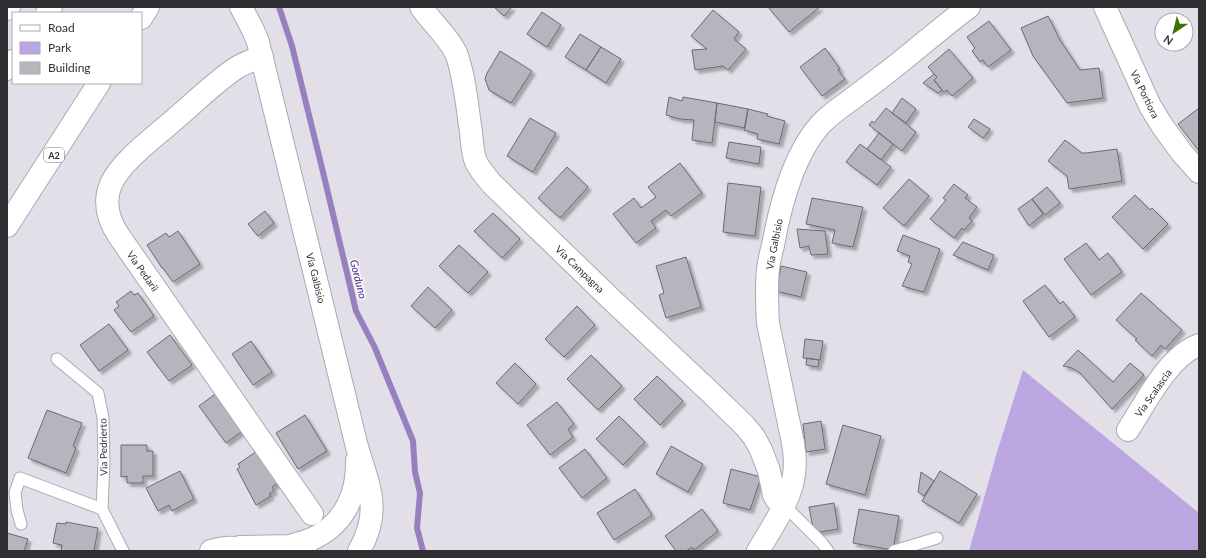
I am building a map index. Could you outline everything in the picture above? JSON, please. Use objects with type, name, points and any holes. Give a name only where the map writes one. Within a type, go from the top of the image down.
[{"type":"main road","points":[[142,16],[148,7]]},
{"type":"main road","name":"Via Galbisio","points":[[241,7],[253,30],[262,57],[357,447],[371,491],[371,520],[359,551]]},
{"type":"main road","name":"Via Campagna","points":[[421,7],[444,34],[452,45],[456,54],[461,70],[469,116],[473,152],[476,162],[483,172],[492,184],[744,425],[754,437],[761,450],[770,471],[774,495],[777,500],[784,505]]},
{"type":"main road","name":"Via Galbisio","points":[[758,551],[784,505],[793,482],[795,456],[768,323],[767,287],[768,268],[776,229],[790,179],[799,158],[820,124],[890,71],[969,7]]},
{"type":"main road","name":"Via Portiora","points":[[1105,7],[1150,106],[1182,153],[1199,172]]},
{"type":"main road","name":"Via Pedarii","points":[[262,57],[238,67],[221,79],[131,158],[116,176],[111,185],[107,206],[112,227],[312,514]]},
{"type":"main road","name":"A2","points":[[7,226],[98,84]]},
{"type":"main road","name":"Via Scalascia","points":[[1128,430],[1156,384],[1185,352],[1199,345]]},
{"type":"main road","points":[[345,551],[357,517],[360,494],[357,474],[357,447]]},
{"type":"main road","points":[[211,551],[228,547],[248,549],[290,546],[317,537],[336,522],[344,512],[355,487],[357,474]]},
{"type":"main road","points":[[371,520],[371,551]]},
{"type":"main road","points":[[290,546],[311,551]]},
{"type":"lane","name":"Via Pedrierto","points":[[57,359],[98,393],[103,418],[104,462],[102,509],[123,551]]},
{"type":"lane","points":[[20,524],[15,493],[20,478],[102,509]]},
{"type":"lane","points":[[784,505],[828,551]]},
{"type":"lane","points":[[894,551],[937,538]]},
{"type":"green space","points":[[1023,370],[1199,513],[1199,551],[969,551],[997,452]]},
{"type":"building","points":[[494,7],[512,7],[504,16]]},
{"type":"building","points":[[768,7],[820,7],[789,32]]},
{"type":"building","points":[[713,10],[739,32],[734,39],[746,49],[728,70],[723,66],[695,70],[692,50],[707,49],[691,36]]},
{"type":"building","points":[[542,12],[561,25],[547,47],[527,34]]},
{"type":"building","points":[[1048,16],[1060,40],[1080,70],[1099,68],[1103,98],[1067,103],[1033,56],[1021,28]]},
{"type":"building","points":[[989,21],[1011,50],[988,67],[983,60],[980,62],[972,51],[975,48],[967,37]]},
{"type":"building","points":[[580,34],[601,47],[586,70],[565,57]]},
{"type":"building","points":[[601,47],[621,59],[606,83],[586,70]]},
{"type":"building","points":[[825,48],[840,69],[838,70],[845,79],[822,96],[800,67]]},
{"type":"building","points":[[949,49],[973,78],[952,96],[947,90],[944,92],[942,90],[934,80],[937,77],[928,67]]},
{"type":"building","points":[[500,51],[532,71],[511,103],[489,90],[485,79]]},
{"type":"building","points":[[934,74],[937,77],[934,80],[942,90],[938,93],[923,83]]},
{"type":"building","points":[[669,97],[682,101],[683,97],[717,103],[712,143],[692,140],[694,120],[680,119],[666,115]]},
{"type":"building","points":[[902,98],[916,109],[906,123],[892,113]]},
{"type":"building","points":[[717,103],[748,109],[745,128],[715,122]]},
{"type":"building","points":[[886,108],[916,132],[902,151],[869,125],[872,121],[874,123]]},
{"type":"building","points":[[1199,108],[1199,151],[1178,124]]},
{"type":"building","points":[[748,109],[768,114],[767,116],[785,121],[779,144],[757,139],[758,134],[744,130]]},
{"type":"building","points":[[530,118],[556,133],[533,172],[507,156]]},
{"type":"building","points":[[974,119],[990,129],[983,138],[968,127]]},
{"type":"building","points":[[879,133],[893,144],[881,160],[867,149]]},
{"type":"building","points":[[1065,140],[1082,153],[1117,149],[1122,181],[1069,189],[1067,176],[1048,161]]},
{"type":"building","points":[[729,142],[761,147],[759,164],[726,158]]},
{"type":"building","points":[[860,144],[891,167],[877,185],[846,162]]},
{"type":"building","points":[[680,163],[702,193],[671,216],[666,210],[651,221],[656,228],[636,243],[613,214],[634,198],[641,208],[656,197],[648,187]]},
{"type":"building","points":[[567,167],[588,187],[560,218],[538,198]]},
{"type":"building","points":[[909,179],[929,196],[904,226],[883,208]]},
{"type":"building","points":[[728,183],[761,187],[755,236],[723,232]]},
{"type":"building","points":[[954,184],[968,195],[965,198],[977,207],[969,218],[972,221],[964,230],[962,228],[954,238],[930,219],[946,200],[943,198]]},
{"type":"building","points":[[1047,187],[1060,203],[1045,215],[1032,199]]},
{"type":"building","points":[[1135,195],[1150,210],[1152,208],[1168,224],[1143,249],[1112,217]]},
{"type":"building","points":[[812,198],[863,207],[853,247],[832,243],[835,230],[806,224]]},
{"type":"building","points":[[1032,199],[1043,214],[1029,226],[1018,209]]},
{"type":"building","points":[[265,211],[274,223],[258,236],[248,224]]},
{"type":"building","points":[[493,213],[520,239],[502,258],[474,231]]},
{"type":"building","points":[[797,229],[825,231],[828,254],[811,255],[809,246],[800,248]]},
{"type":"building","points":[[178,231],[200,264],[173,282],[147,245],[166,233],[169,237]]},
{"type":"building","points":[[903,235],[940,249],[924,292],[902,286],[912,264],[908,262],[910,256],[897,251]]},
{"type":"building","points":[[963,242],[994,255],[988,270],[953,255]]},
{"type":"building","points":[[1086,243],[1099,260],[1108,253],[1122,272],[1091,295],[1064,259]]},
{"type":"building","points":[[459,245],[488,272],[468,293],[439,266]]},
{"type":"building","points":[[686,257],[701,307],[666,318],[659,295],[664,293],[656,266]]},
{"type":"building","points":[[781,266],[807,272],[801,297],[776,291]]},
{"type":"building","points":[[1045,285],[1060,304],[1063,301],[1075,317],[1049,337],[1023,301]]},
{"type":"building","points":[[428,287],[452,310],[435,328],[411,306]]},
{"type":"building","points":[[131,291],[134,295],[138,293],[154,316],[131,332],[114,310],[119,306],[116,302]]},
{"type":"building","points":[[1141,293],[1182,330],[1165,349],[1161,345],[1152,356],[1135,340],[1137,339],[1116,320]]},
{"type":"building","points":[[577,306],[595,325],[564,357],[545,339]]},
{"type":"building","points":[[109,324],[128,350],[99,371],[80,345]]},
{"type":"building","points":[[170,335],[192,365],[169,381],[147,352]]},
{"type":"building","points":[[805,339],[823,341],[820,360],[803,358]]},
{"type":"building","points":[[251,341],[272,372],[253,385],[232,354]]},
{"type":"building","points":[[1078,350],[1113,382],[1130,363],[1144,375],[1112,409],[1080,373],[1072,368],[1063,366]]},
{"type":"building","points":[[591,355],[622,386],[598,410],[567,379]]},
{"type":"building","points":[[807,358],[819,360],[818,367],[806,365]]},
{"type":"building","points":[[515,363],[536,384],[518,404],[496,383]]},
{"type":"building","points":[[657,376],[683,401],[660,425],[634,399]]},
{"type":"building","points":[[218,392],[245,429],[226,443],[199,406]]},
{"type":"building","points":[[557,402],[574,424],[568,429],[573,437],[550,455],[527,425]]},
{"type":"building","points":[[47,410],[82,423],[73,446],[76,448],[66,473],[28,458]]},
{"type":"building","points":[[305,415],[327,451],[298,469],[276,433]]},
{"type":"building","points":[[619,416],[645,442],[623,465],[596,439]]},
{"type":"building","points":[[821,421],[825,449],[806,452],[803,424]]},
{"type":"building","points":[[843,425],[881,436],[865,495],[826,484]]},
{"type":"building","points":[[121,445],[147,445],[147,451],[153,451],[153,476],[143,476],[143,483],[127,483],[127,476],[121,477]]},
{"type":"building","points":[[671,446],[703,464],[688,492],[656,474]]},
{"type":"building","points":[[260,449],[281,481],[272,487],[274,491],[269,494],[271,496],[256,505],[237,469],[240,467],[238,464]]},
{"type":"building","points":[[585,449],[607,478],[582,498],[559,468]]},
{"type":"building","points":[[731,469],[761,477],[750,510],[723,503]]},
{"type":"building","points":[[180,471],[194,499],[172,511],[169,505],[158,511],[146,488]]},
{"type":"building","points":[[940,471],[977,494],[959,523],[922,501]]},
{"type":"building","points":[[921,472],[934,481],[924,496],[918,492]]},
{"type":"building","points":[[635,489],[652,515],[614,540],[597,513]]},
{"type":"building","points":[[834,503],[838,529],[814,533],[809,507]]},
{"type":"building","points":[[702,509],[718,531],[694,550],[692,547],[686,551],[676,551],[665,536]]},
{"type":"building","points":[[859,509],[899,516],[893,550],[853,543]]},
{"type":"building","points":[[66,522],[98,528],[94,551],[61,551],[62,545],[53,543],[57,523],[66,524]]},
{"type":"building","points":[[7,533],[28,539],[24,551],[7,551]]},
{"type":"waterway","name":"Gorduno","points":[[279,7],[292,46],[356,311],[375,348],[413,441],[415,472],[420,493],[417,528],[423,551]]}]
